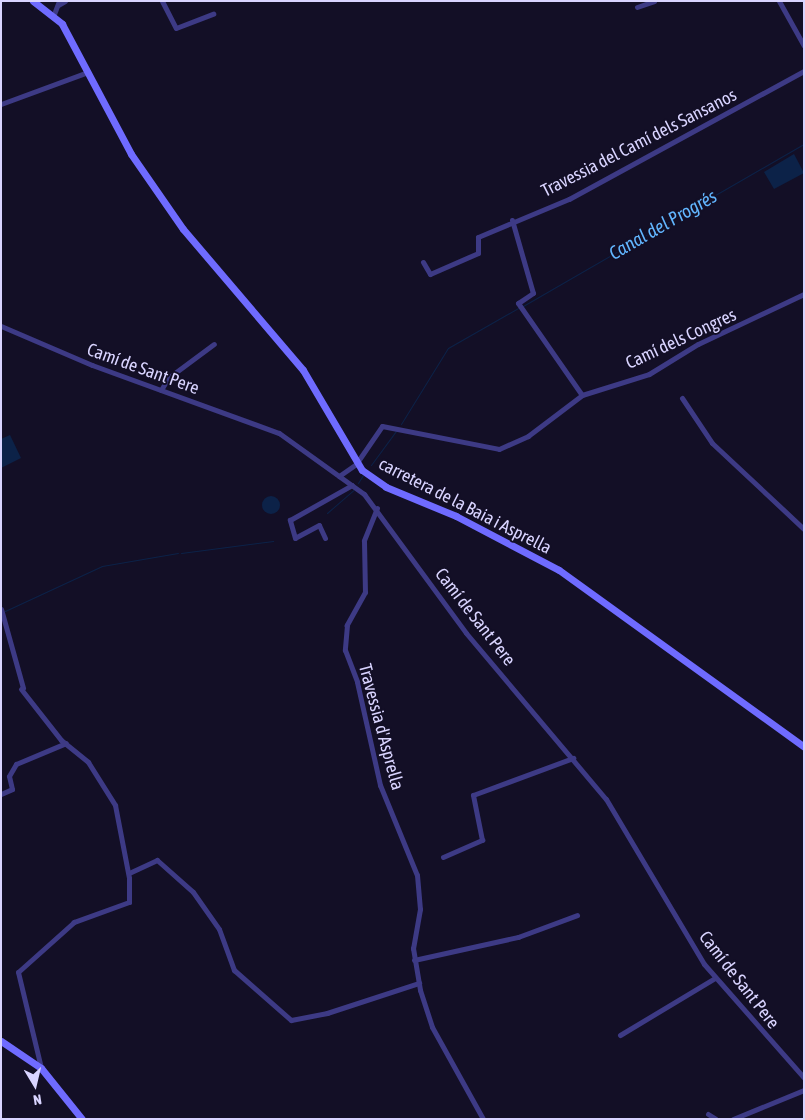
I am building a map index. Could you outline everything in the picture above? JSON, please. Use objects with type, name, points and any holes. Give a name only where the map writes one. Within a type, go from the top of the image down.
[{"type":"main road","name":"carretera de la Baia i Asprella","points":[[33,1],[54,14],[88,72],[131,154],[172,214],[303,370],[356,464],[386,487],[456,516],[559,570],[804,747]]},
{"type":"main road","points":[[1,1041],[41,1068],[82,1119]]},
{"type":"street","points":[[54,14],[58,3],[65,1]]},
{"type":"street","points":[[162,1],[176,28],[213,14]]},
{"type":"street","points":[[638,7],[654,1]]},
{"type":"street","points":[[779,1],[804,46]]},
{"type":"street","name":"Travessia del Camí dels Sansanos","points":[[423,262],[430,274],[478,253],[478,236],[512,220],[569,198],[804,71]]},
{"type":"street","points":[[1,104],[88,72]]},
{"type":"street","points":[[512,220],[533,293],[518,303],[582,395]]},
{"type":"street","name":"Camí dels Congres","points":[[339,476],[356,464],[382,426],[499,449],[528,436],[582,395],[663,367],[698,344],[804,294]]},
{"type":"street","name":"Camí de Sant Pere","points":[[1,326],[161,390],[279,433],[352,485],[377,508],[466,633],[573,758],[622,822],[716,978],[804,1078]]},
{"type":"street","points":[[161,390],[168,378],[214,344]]},
{"type":"street","points":[[682,398],[712,443],[804,529]]},
{"type":"street","points":[[325,538],[319,525],[295,538],[290,520],[352,485]]},
{"type":"street","name":"Travessia d'Asprella","points":[[377,508],[364,541],[365,592],[344,640],[380,785],[417,875],[420,909],[414,960],[419,983],[432,1027],[484,1119]]},
{"type":"street","points":[[1,609],[22,689],[66,743],[88,762],[115,805],[128,873],[129,902],[74,922],[18,972],[41,1068]]},
{"type":"street","points":[[1,794],[12,789],[10,776],[16,764],[66,743]]},
{"type":"street","points":[[443,857],[450,850],[482,840],[473,795],[573,758]]},
{"type":"street","points":[[128,873],[157,860],[193,892],[219,929],[234,970],[291,1020],[327,1014],[419,983]]},
{"type":"street","points":[[414,960],[518,937],[577,915]]},
{"type":"street","points":[[620,1035],[716,978]]},
{"type":"street","points":[[733,1119],[804,1090]]},
{"type":"street","points":[[708,1114],[716,1119]]},
{"type":"water","points":[[794,154],[804,173],[774,189],[764,172]]},
{"type":"water","points":[[10,435],[21,458],[1,468],[1,439]]},
{"type":"water","points":[[267,496],[275,496],[280,501],[278,512],[267,514],[262,509],[262,501]]},
{"type":"waterway","name":"Canal del Progrés","points":[[523,306],[804,144]]},
{"type":"waterway","name":"Canal del Progrés","points":[[401,424],[448,348],[518,308]]},
{"type":"waterway","name":"Canal del Progrés","points":[[371,465],[396,431]]},
{"type":"waterway","name":"Canal del Progrés","points":[[358,483],[363,475]]},
{"type":"waterway","name":"Canal del Progrés","points":[[327,513],[353,490]]},
{"type":"waterway","name":"Canal del Progrés","points":[[181,553],[273,541]]},
{"type":"waterway","name":"Canal del Progrés","points":[[5,611],[102,566],[178,553]]}]
